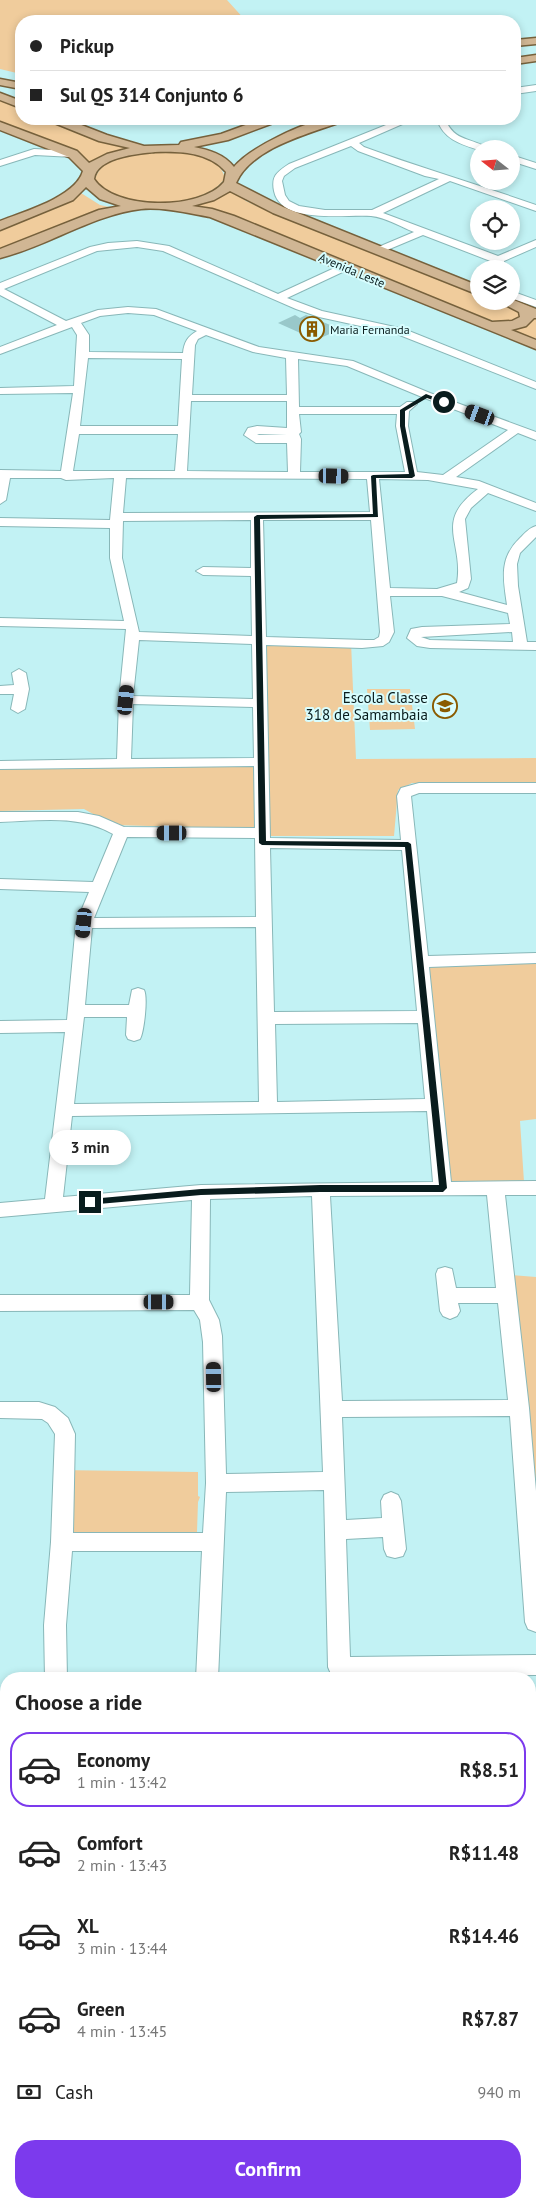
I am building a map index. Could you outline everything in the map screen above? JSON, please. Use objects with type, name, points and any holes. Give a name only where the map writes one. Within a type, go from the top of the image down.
[{"type":"main road","points":[[521,42],[536,41]]},
{"type":"main road","points":[[521,60],[536,58]]},
{"type":"main road","points":[[0,82],[15,85]]},
{"type":"main road","points":[[0,96],[15,102]]},
{"type":"main road","points":[[71,125],[103,138],[148,149]]},
{"type":"main road","points":[[0,226],[68,198],[105,159],[125,152],[196,144],[224,137],[256,125]]},
{"type":"main road","points":[[0,126],[73,154],[89,174],[89,184],[95,191],[104,196],[116,201],[148,206],[165,206],[198,201],[222,191],[231,182],[238,168],[256,153],[323,125]]},
{"type":"main road","points":[[164,148],[195,151],[214,157],[228,165],[232,172],[231,182]]},
{"type":"main road","name":"Avenida Leste","points":[[231,182],[278,210],[470,287]]},
{"type":"main road","points":[[0,254],[104,213],[148,206]]},
{"type":"main road","name":"Avenida Leste","points":[[165,206],[212,213],[536,345]]},
{"type":"main road","points":[[486,326],[507,326],[522,323],[532,309],[520,305]]},
{"type":"street","points":[[521,90],[536,88]]},
{"type":"street","points":[[393,125],[333,148],[292,166],[280,174],[277,181],[280,195],[285,203],[308,212],[374,213],[424,231],[490,260]]},
{"type":"street","points":[[442,125],[443,129],[452,136],[470,143]]},
{"type":"street","points":[[350,141],[361,149],[428,174],[450,178],[536,208]]},
{"type":"street","points":[[333,148],[361,149]]},
{"type":"street","points":[[0,163],[34,152],[73,154]]},
{"type":"street","points":[[520,161],[536,166]]},
{"type":"street","points":[[374,213],[450,178]]},
{"type":"street","points":[[380,250],[424,231]]},
{"type":"street","points":[[506,260],[536,243]]},
{"type":"street","points":[[0,289],[94,249],[137,244],[158,246],[172,250],[319,314],[400,331],[536,386]]},
{"type":"street","points":[[280,297],[345,268]]},
{"type":"street","points":[[0,289],[70,323],[83,335],[79,389],[66,476]]},
{"type":"street","points":[[520,300],[532,309]]},
{"type":"street","points":[[0,351],[98,313],[110,310],[147,310],[163,314],[257,350],[349,363],[426,396],[536,436]]},
{"type":"street","points":[[181,476],[189,346],[194,338],[205,331]]},
{"type":"street","points":[[0,337],[16,345]]},
{"type":"street","points":[[83,355],[188,356]]},
{"type":"street","points":[[292,356],[292,398],[295,435],[294,475]]},
{"type":"street","points":[[0,391],[79,389]]},
{"type":"street","points":[[293,411],[403,410],[426,396]]},
{"type":"street","points":[[185,398],[292,398]]},
{"type":"street","points":[[403,410],[402,426],[412,476]]},
{"type":"street","points":[[446,478],[517,429]]},
{"type":"street","points":[[74,430],[184,430]]},
{"type":"street","points":[[0,500],[2,474],[66,476],[412,476],[446,478],[487,488],[536,507]]},
{"type":"street","points":[[120,476],[116,520],[116,558],[132,630],[126,700],[124,764]]},
{"type":"street","points":[[0,622],[259,640],[362,644],[382,642],[386,639],[387,632],[373,476]]},
{"type":"street","points":[[384,592],[443,592],[456,590],[463,586],[460,511],[487,488]]},
{"type":"street","points":[[0,522],[376,516]]},
{"type":"street","points":[[257,517],[261,703],[260,762],[268,1108]]},
{"type":"street","points":[[521,646],[510,577],[510,564],[513,555],[536,530]]},
{"type":"street","points":[[203,585],[203,566],[258,572]]},
{"type":"street","points":[[443,592],[516,611]]},
{"type":"street","points":[[519,628],[422,631],[416,632],[414,638],[417,641],[430,644],[536,646]]},
{"type":"street","points":[[18,709],[22,688],[19,672]]},
{"type":"street","points":[[0,690],[22,688]]},
{"type":"street","points":[[126,700],[261,703]]},
{"type":"street","points":[[0,765],[260,762]]},
{"type":"street","points":[[443,1188],[403,802],[406,792],[411,789],[536,788]]},
{"type":"street","points":[[0,817],[74,816],[102,822],[121,832],[408,844]]},
{"type":"street","points":[[53,1206],[75,1019],[84,923],[121,832]]},
{"type":"street","points":[[0,884],[98,887]]},
{"type":"street","points":[[84,923],[264,922]]},
{"type":"street","points":[[420,962],[536,958]]},
{"type":"street","points":[[134,1035],[138,994]]},
{"type":"street","points":[[0,1027],[137,1011]]},
{"type":"street","points":[[265,1018],[426,1017]]},
{"type":"street","points":[[65,1110],[435,1105]]},
{"type":"street","points":[[320,1188],[335,1481],[339,1672]]},
{"type":"street","points":[[0,1210],[201,1192],[320,1188],[536,1188]]},
{"type":"street","points":[[496,1189],[519,1408],[536,1622]]},
{"type":"street","points":[[201,1192],[199,1302],[208,1312],[212,1323],[216,1483],[208,1672]]},
{"type":"street","points":[[446,1274],[450,1303],[506,1296]]},
{"type":"street","points":[[0,1303],[199,1302]]},
{"type":"street","points":[[332,1409],[519,1408]]},
{"type":"street","points":[[0,1410],[44,1411],[55,1416],[63,1425],[65,1434],[62,1542],[55,1625],[56,1672]]},
{"type":"street","points":[[216,1483],[335,1481]]},
{"type":"street","points":[[391,1501],[395,1549]]},
{"type":"street","points":[[336,1530],[393,1527]]},
{"type":"street","points":[[62,1542],[213,1542]]},
{"type":"street","points":[[364,1672],[536,1665]]},
{"type":"shaded area","points":[[0,0],[227,0],[241,15],[15,15],[15,73],[0,69]]},
{"type":"shaded area","points":[[0,98],[15,104],[15,125],[65,125],[99,139],[149,146],[109,153],[86,164],[0,126]]},
{"type":"shaded area","points":[[162,151],[190,153],[208,158],[216,163],[225,178],[214,189],[199,196],[180,201],[159,203],[139,202],[120,198],[105,190],[95,179],[99,170],[106,164],[123,156]]},
{"type":"shaded area","points":[[233,190],[246,201],[259,207],[262,206],[470,291],[470,310],[514,310],[521,313],[520,321],[496,322],[397,284],[234,216],[197,206]]},
{"type":"shaded area","points":[[81,193],[100,205],[114,208],[67,223],[0,250],[0,230],[64,205]]},
{"type":"shaded area","points":[[534,314],[536,315],[536,341],[505,328],[519,327],[527,324]]},
{"type":"shaded area","points":[[255,639],[351,642],[356,759],[536,758],[536,785],[412,783],[398,790],[394,836],[263,836]]},
{"type":"shaded area","points":[[367,689],[410,689],[415,729],[370,730]]},
{"type":"shaded area","points":[[258,765],[255,829],[113,825],[84,809],[0,811],[0,768]]},
{"type":"shaded area","points":[[536,962],[536,1119],[520,1121],[524,1182],[450,1181],[429,967]]},
{"type":"shaded area","points":[[511,1275],[536,1277],[536,1528]]},
{"type":"shaded area","points":[[58,1470],[198,1472],[198,1496],[200,1497],[198,1502],[197,1532],[52,1532]]},
{"type":"building","name":"Maria Fernanda","points":[[295,315],[300,318],[306,315],[335,327],[329,330],[334,332],[316,340],[278,323]]},
{"type":"place","name":"Maria Fernanda","points":[[312,329]]},
{"type":"place","name":"Escola Classe 318 de Samambaia","points":[[445,706]]},
{"type":"route","points":[[90,1202],[201,1192],[320,1188],[443,1188],[432,1062],[408,844],[262,843],[257,517],[376,516],[373,476],[412,476],[402,426],[403,410],[413,402],[426,396],[444,402]]}]
